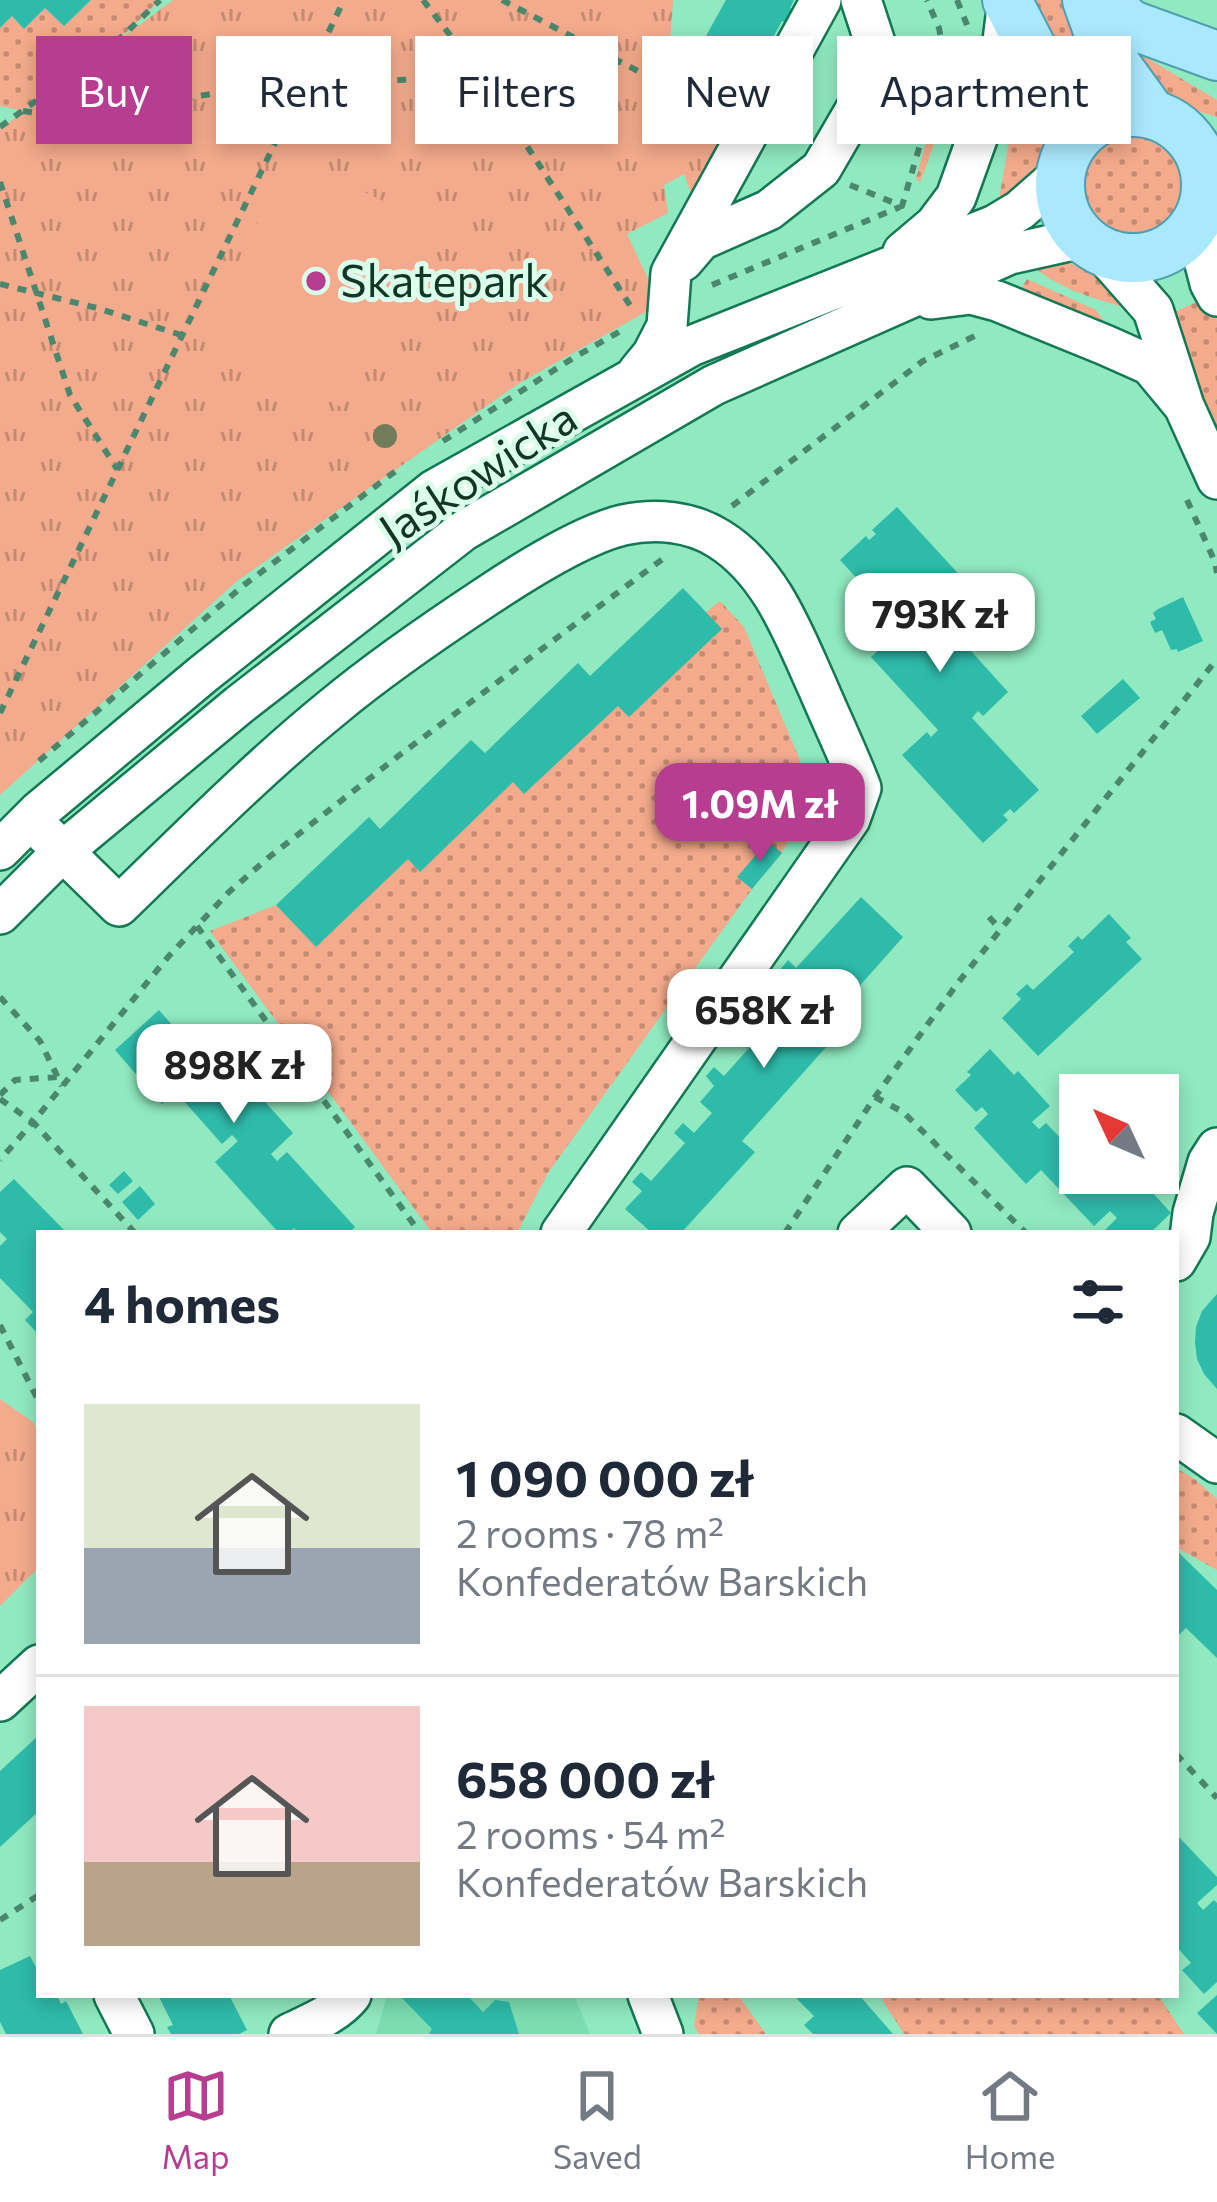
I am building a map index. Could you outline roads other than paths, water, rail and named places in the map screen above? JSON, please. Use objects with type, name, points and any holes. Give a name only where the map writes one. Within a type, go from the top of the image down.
[{"type":"main road","points":[[1008,0],[1046,74],[1065,160],[1061,198],[1068,220],[1092,245],[1122,258],[1143,258],[1182,241],[1206,202],[1206,174],[1181,120],[1105,48],[1087,0]]},
{"type":"main road","points":[[1105,0],[1129,24],[1217,56]]},
{"type":"main road","points":[[1065,160],[1086,129],[1106,116],[1128,112],[1181,120]]},
{"type":"street","points":[[630,380],[652,355],[667,326],[671,273],[714,219],[750,130],[820,0]]},
{"type":"street","points":[[714,219],[770,210],[821,169],[882,64],[861,0]]},
{"type":"street","points":[[891,286],[956,197],[998,80],[1008,0]]},
{"type":"street","name":"Jaśkowicka","points":[[0,914],[63,851],[238,705],[464,531],[1020,210],[1065,160]]},
{"type":"street","points":[[1206,202],[1210,283],[1217,296]]},
{"type":"street","points":[[1092,245],[1153,310],[1184,406],[1198,481]]},
{"type":"street","name":"Jaśkowicka","points":[[0,850],[202,675],[434,490],[691,346],[750,323],[1010,254],[1092,245]]},
{"type":"street","points":[[671,273],[686,310],[709,322],[750,323]]},
{"type":"street","points":[[891,286],[997,301],[1150,365],[1184,406]]},
{"type":"street","points":[[31,820],[119,906],[333,707],[515,577],[601,531],[624,525],[666,521],[700,530],[732,547],[771,592],[861,788],[850,819],[562,1230]]},
{"type":"street","points":[[1194,1239],[1193,1213],[1217,1148]]},
{"type":"street","points":[[861,1230],[907,1187],[948,1230]]},
{"type":"street","points":[[1179,1436],[1217,1463]]},
{"type":"street","points":[[0,1701],[36,1668]]},
{"type":"street","points":[[116,1998],[134,2034]]},
{"type":"street","points":[[290,2034],[349,1998]]},
{"type":"street","points":[[649,1998],[663,2034]]},
{"type":"place","name":"Skatepark","points":[[316,281]]}]
